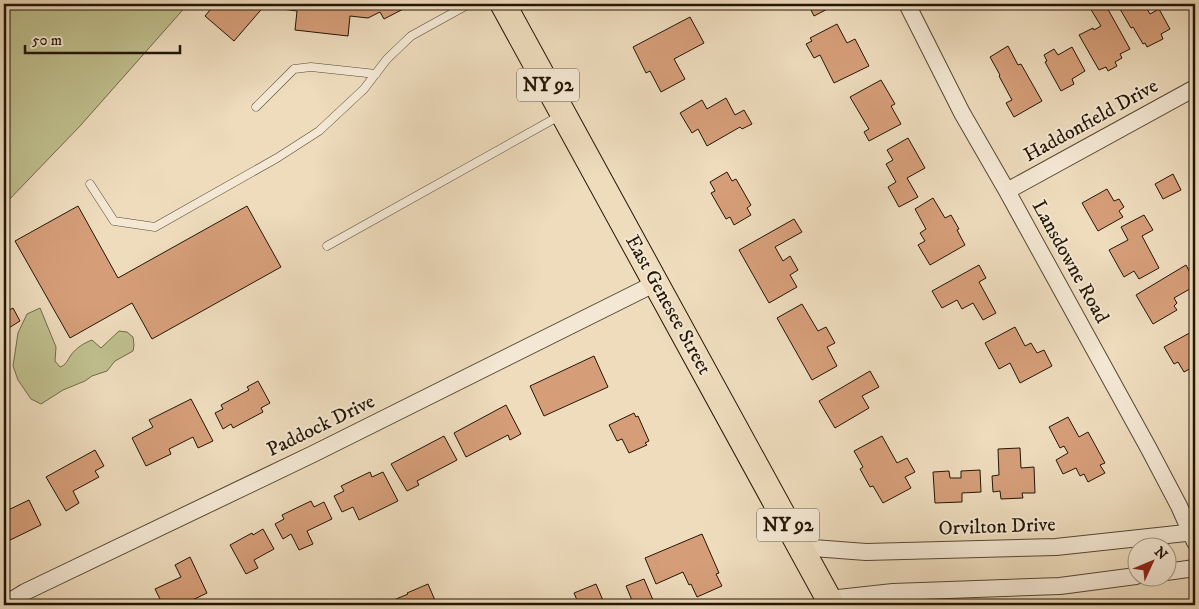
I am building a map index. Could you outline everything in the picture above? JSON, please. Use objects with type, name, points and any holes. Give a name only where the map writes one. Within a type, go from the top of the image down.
[{"type":"main road","name":"East Genesee Street","points":[[503,4],[831,602]]},
{"type":"street","name":"Lansdowne Road","points":[[907,4],[962,113],[1149,449],[1194,536]]},
{"type":"street","name":"Haddonfield Drive","points":[[1006,191],[1195,88]]},
{"type":"street","name":"Paddock Drive","points":[[4,605],[25,592],[313,454],[656,283]]},
{"type":"street","name":"Orvilton Drive","points":[[800,547],[866,552],[1056,547],[1194,536]]},
{"type":"street","points":[[1176,571],[1195,568]]},
{"type":"street","points":[[831,602],[893,592],[1060,586],[1126,577]]},
{"type":"lane","points":[[90,184],[114,221],[155,227],[264,166],[319,131],[364,89],[387,59],[411,36],[468,4]]},
{"type":"lane","points":[[256,107],[294,69],[311,67],[376,74]]},
{"type":"lane","points":[[327,246],[563,114]]},
{"type":"green space","points":[[4,4],[188,4],[80,126],[4,205]]},
{"type":"green space","points":[[40,308],[56,347],[55,361],[60,367],[83,344],[92,340],[101,348],[119,331],[127,332],[133,337],[133,351],[115,361],[107,371],[63,390],[41,404],[31,399],[18,380],[13,366],[18,333],[27,314]]},
{"type":"building","points":[[215,4],[266,4],[234,41],[205,16]]},
{"type":"building","points":[[276,4],[413,4],[384,19],[380,12],[368,18],[350,16],[348,36],[295,30],[297,11],[282,9]]},
{"type":"building","points":[[808,4],[837,4],[814,16]]},
{"type":"building","points":[[1098,4],[1105,4],[1130,49],[1120,54],[1122,58],[1115,62],[1117,66],[1108,71],[1106,67],[1099,70],[1079,35],[1101,26],[1090,8]]},
{"type":"building","points":[[1130,4],[1144,4],[1150,14],[1159,9],[1170,29],[1161,34],[1163,39],[1147,47],[1145,43],[1143,44],[1120,9]]},
{"type":"building","points":[[690,17],[704,43],[674,59],[685,79],[661,92],[650,71],[646,73],[633,47]]},
{"type":"building","points":[[837,24],[847,43],[855,39],[869,66],[834,83],[820,55],[814,58],[806,44],[812,41],[810,38]]},
{"type":"building","points":[[1008,46],[1018,65],[1021,64],[1042,101],[1014,117],[1006,103],[1012,100],[990,57]]},
{"type":"building","points":[[1072,47],[1085,71],[1072,79],[1074,84],[1061,91],[1045,62],[1047,61],[1044,55],[1054,49],[1058,55]]},
{"type":"building","points":[[881,80],[895,104],[891,106],[901,124],[869,141],[864,132],[869,129],[850,97]]},
{"type":"building","points":[[726,98],[735,115],[744,110],[752,124],[742,129],[740,127],[707,146],[698,129],[692,133],[680,113],[702,100],[707,109]]},
{"type":"building","points":[[908,138],[925,168],[907,178],[918,197],[899,207],[888,187],[896,182],[886,164],[893,160],[887,150]]},
{"type":"building","points":[[727,172],[732,181],[736,179],[751,205],[747,208],[751,215],[734,225],[730,217],[726,219],[711,193],[715,191],[710,182]]},
{"type":"building","points":[[1173,174],[1181,190],[1163,199],[1155,184]]},
{"type":"building","points":[[1107,189],[1114,201],[1119,199],[1124,207],[1119,211],[1123,217],[1098,231],[1082,203]]},
{"type":"building","points":[[933,198],[945,218],[951,215],[965,245],[930,265],[918,245],[925,241],[920,233],[926,229],[915,209]]},
{"type":"building","points":[[78,206],[118,278],[247,206],[281,267],[152,339],[132,303],[70,338],[15,241]]},
{"type":"building","points":[[1144,215],[1153,230],[1142,236],[1159,268],[1139,279],[1134,271],[1124,277],[1109,250],[1128,240],[1121,227]]},
{"type":"building","points":[[794,219],[802,232],[775,247],[783,261],[790,256],[798,270],[790,275],[797,287],[769,303],[739,250]]},
{"type":"building","points":[[979,265],[986,278],[979,282],[996,313],[983,320],[973,303],[962,309],[957,300],[942,308],[932,291]]},
{"type":"building","points":[[1186,265],[1195,282],[1195,286],[1174,298],[1177,303],[1174,306],[1177,310],[1153,324],[1136,295]]},
{"type":"building","points":[[802,304],[818,331],[826,327],[835,343],[827,347],[837,366],[812,380],[777,318]]},
{"type":"building","points":[[13,308],[20,321],[4,331],[4,313]]},
{"type":"building","points":[[1015,327],[1025,346],[1031,343],[1037,353],[1044,350],[1052,366],[1020,383],[1010,363],[999,369],[985,343]]},
{"type":"building","points":[[1195,330],[1195,366],[1184,372],[1178,362],[1174,364],[1164,347]]},
{"type":"building","points":[[594,356],[608,387],[544,416],[530,386]]},
{"type":"building","points":[[870,371],[879,387],[862,396],[869,408],[835,428],[819,401]]},
{"type":"building","points":[[258,381],[270,403],[261,408],[263,412],[233,428],[231,424],[223,429],[215,413],[223,409],[221,405],[249,390],[247,387]]},
{"type":"building","points":[[191,399],[213,441],[198,448],[193,437],[169,449],[171,454],[146,466],[132,438],[153,427],[149,420]]},
{"type":"building","points":[[506,405],[521,434],[510,440],[508,435],[466,457],[454,433]]},
{"type":"building","points":[[634,413],[636,417],[638,416],[649,441],[645,443],[647,445],[629,453],[622,439],[617,441],[609,425]]},
{"type":"building","points":[[1068,417],[1079,437],[1088,432],[1105,463],[1100,465],[1105,473],[1088,482],[1084,474],[1080,476],[1076,468],[1063,474],[1056,460],[1068,453],[1064,446],[1060,448],[1049,427]]},
{"type":"building","points":[[444,436],[457,460],[417,481],[419,485],[407,491],[391,464]]},
{"type":"building","points":[[882,436],[897,463],[907,458],[915,472],[905,477],[911,488],[883,503],[873,486],[870,487],[860,469],[863,467],[854,451]]},
{"type":"building","points":[[1020,448],[1021,468],[1034,467],[1035,493],[1022,493],[1023,498],[1001,499],[1000,491],[993,492],[992,476],[999,475],[998,449]]},
{"type":"building","points":[[95,450],[104,466],[95,471],[99,477],[73,491],[79,503],[66,511],[46,477]]},
{"type":"building","points":[[980,470],[981,492],[962,493],[962,502],[935,503],[933,472],[949,471],[950,478],[961,478],[961,471]]},
{"type":"building","points":[[370,472],[372,477],[383,472],[398,501],[359,520],[353,507],[342,512],[334,496],[344,491],[341,486]]},
{"type":"building","points":[[29,500],[41,525],[4,543],[4,512]]},
{"type":"building","points":[[311,501],[314,507],[324,502],[332,519],[307,531],[313,544],[299,550],[291,534],[283,539],[275,524],[284,519],[282,515]]},
{"type":"building","points":[[263,529],[274,549],[254,560],[258,568],[246,574],[230,545]]},
{"type":"building","points":[[702,534],[719,573],[716,574],[722,586],[697,597],[683,572],[656,584],[645,558]]},
{"type":"building","points":[[190,557],[207,593],[182,605],[163,605],[155,589],[181,577],[175,565]]},
{"type":"building","points":[[644,579],[653,600],[640,605],[634,605],[626,586]]},
{"type":"building","points":[[428,584],[437,605],[382,605],[408,594]]},
{"type":"building","points":[[596,584],[605,605],[579,605],[574,593]]}]
